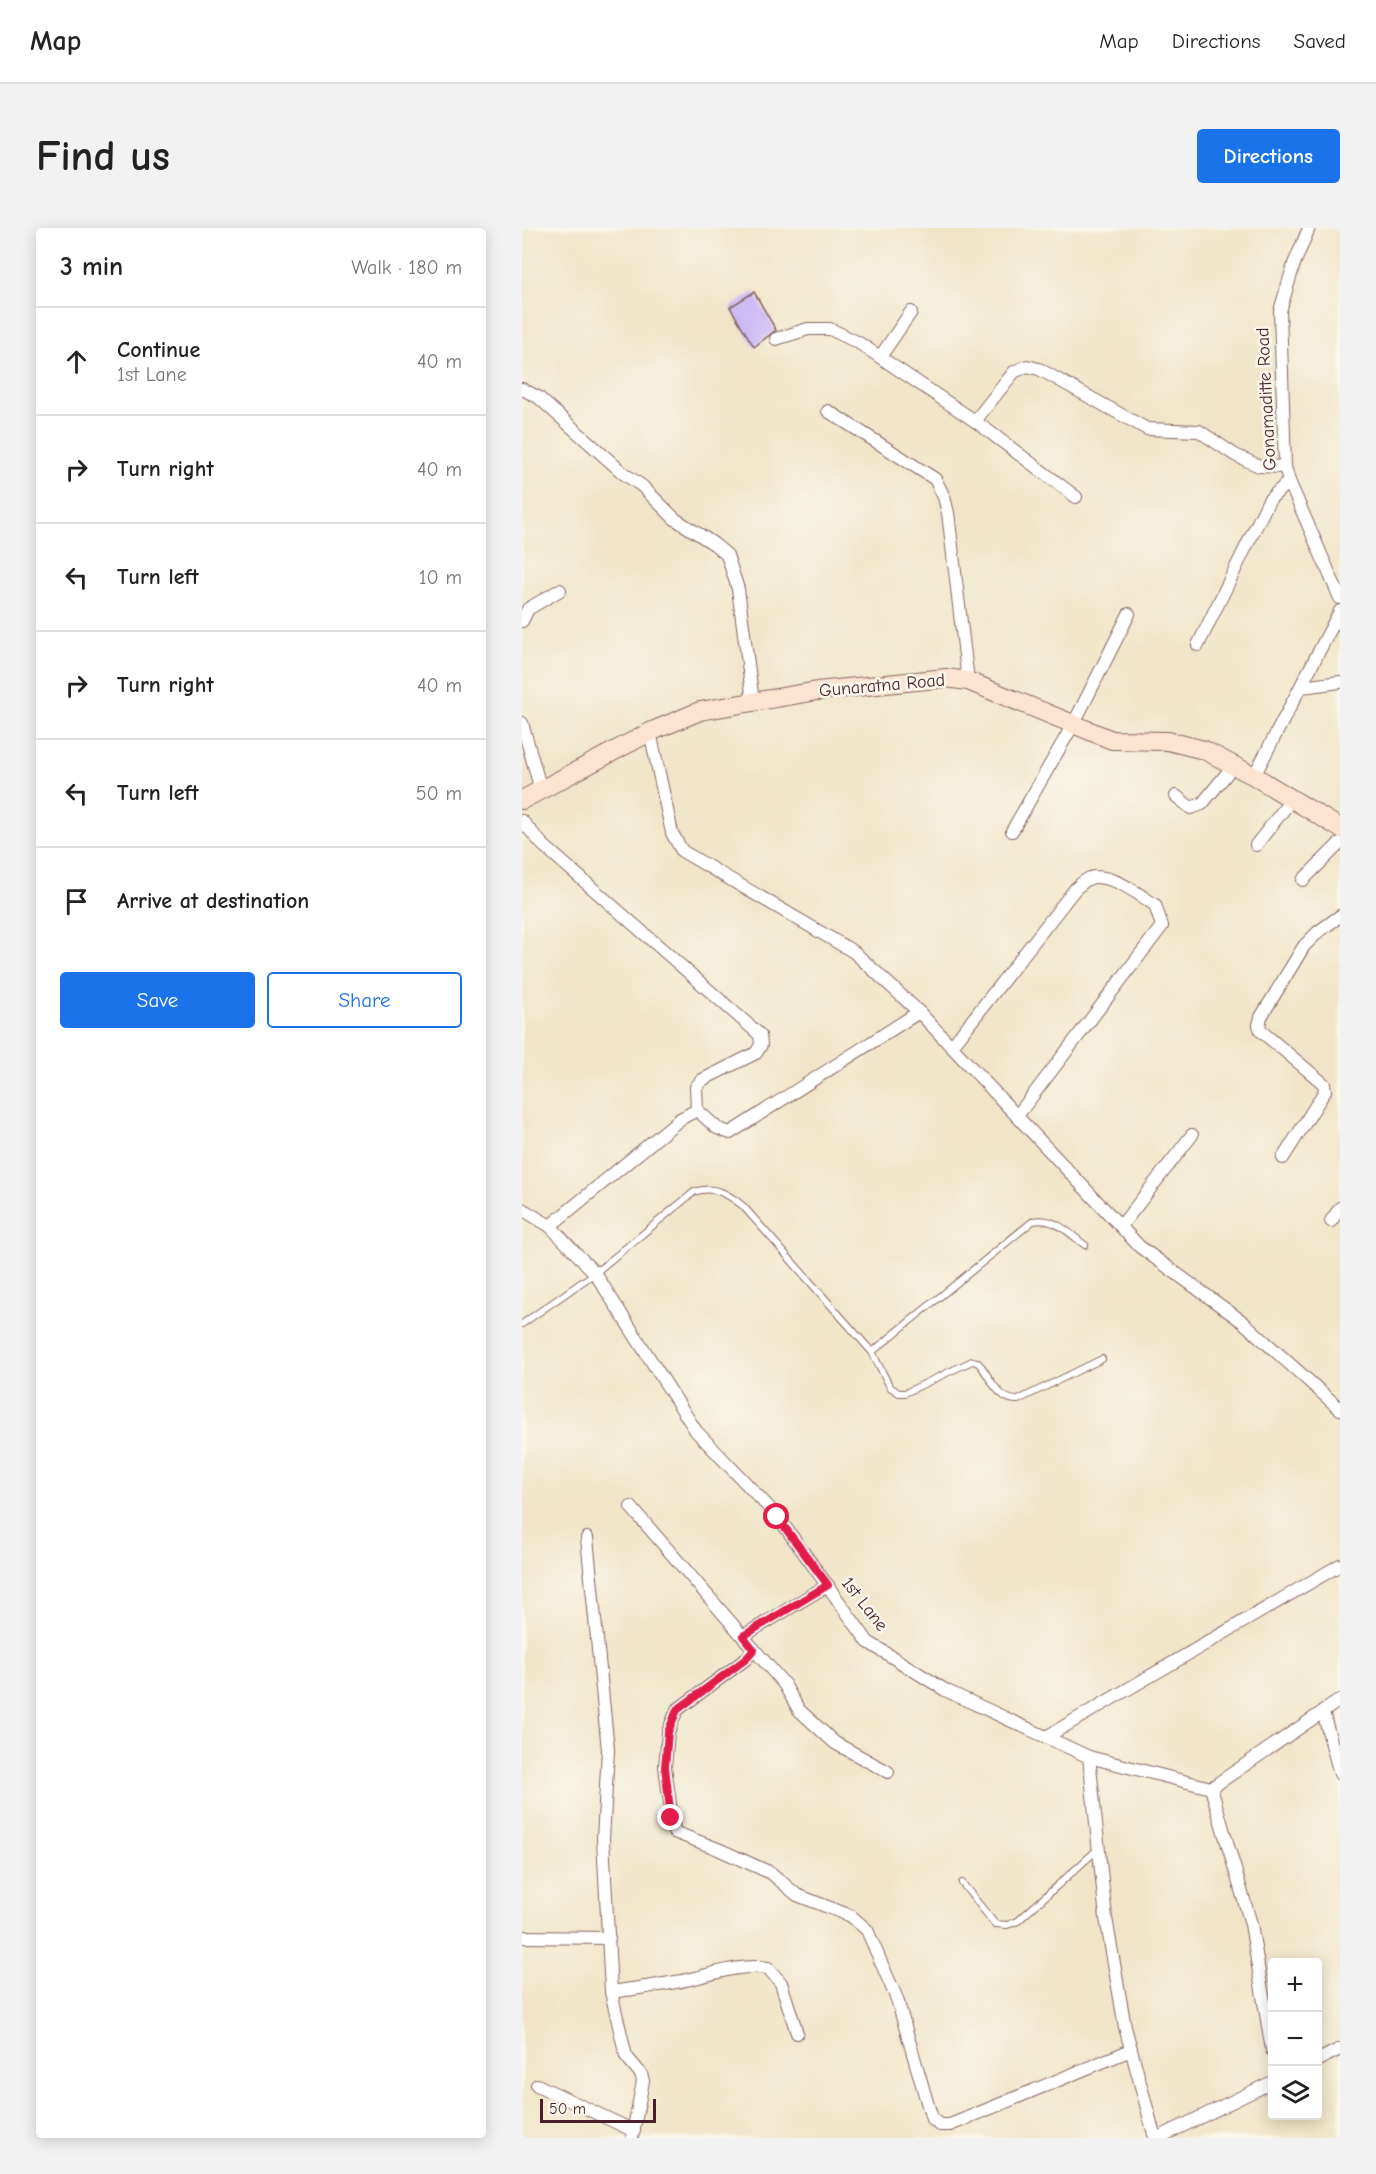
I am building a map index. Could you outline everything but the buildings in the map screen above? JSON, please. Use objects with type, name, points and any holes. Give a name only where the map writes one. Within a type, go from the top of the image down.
[{"type":"street","name":"Gonamaditte Road","points":[[1309,228],[1294,264],[1280,311],[1285,467],[1289,482],[1340,598]]},
{"type":"street","points":[[880,357],[911,312]]},
{"type":"street","points":[[776,339],[808,329],[830,329],[859,343],[975,421],[1076,497]]},
{"type":"street","points":[[975,421],[1014,372],[1027,366],[1039,369],[1147,429],[1198,431],[1235,455],[1259,466],[1285,467]]},
{"type":"street","points":[[522,389],[538,397],[642,486],[675,519],[727,555],[738,590],[753,702]]},
{"type":"street","points":[[828,411],[935,479],[944,497],[948,513],[968,681]]},
{"type":"street","points":[[1198,645],[1269,500],[1289,482]]},
{"type":"street","points":[[522,621],[528,609],[560,590]]},
{"type":"street","points":[[1254,776],[1340,611]]},
{"type":"street","points":[[1012,831],[1074,723],[1129,614]]},
{"type":"street","name":"Gunaratna Road","points":[[522,800],[650,732],[700,711],[817,690],[946,678],[968,681],[1112,740],[1168,741],[1204,750],[1254,776],[1340,828]]},
{"type":"street","points":[[1302,687],[1337,685]]},
{"type":"street","points":[[522,723],[541,790]]},
{"type":"street","points":[[650,732],[672,833],[682,851],[854,952],[919,1012],[1140,1247],[1243,1322],[1340,1409]]},
{"type":"street","points":[[1176,796],[1191,808],[1202,804],[1234,765]]},
{"type":"street","points":[[1256,845],[1292,799]]},
{"type":"street","points":[[522,821],[543,845],[760,1035],[761,1045],[756,1053],[702,1080],[696,1087],[697,1110],[717,1128],[730,1133],[919,1012]]},
{"type":"street","points":[[1303,880],[1340,843]]},
{"type":"street","points":[[951,1046],[1075,889],[1084,881],[1094,877],[1121,884],[1155,905],[1162,926],[1017,1116]]},
{"type":"street","points":[[1283,1158],[1325,1091],[1324,1084],[1261,1031],[1259,1025],[1261,1017],[1304,945],[1318,932],[1338,921]]},
{"type":"street","points":[[550,1226],[680,1119],[697,1110]]},
{"type":"street","points":[[1121,1226],[1192,1135]]},
{"type":"street","points":[[1331,1221],[1340,1208]]},
{"type":"street","name":"1st Lane","points":[[522,1209],[550,1226],[595,1273],[696,1431],[777,1517],[868,1642],[945,1690],[1089,1757],[1211,1788]]},
{"type":"street","points":[[631,1507],[784,1684],[809,1720],[835,1743],[888,1772]]},
{"type":"street","points":[[537,2085],[633,2135],[643,2081],[641,2074],[626,2056],[611,1992],[603,1839],[608,1750],[587,1538]]},
{"type":"street","points":[[1046,1737],[1340,1565]]},
{"type":"street","points":[[743,1636],[828,1585]]},
{"type":"street","points":[[754,1650],[746,1659],[677,1710],[668,1732],[665,1767],[674,1832],[771,1873],[797,1895],[851,1916],[867,1930],[897,2000],[932,2119],[940,2125],[950,2124],[1131,2050]]},
{"type":"street","points":[[1268,2026],[1251,1924],[1211,1788],[1340,1700]]},
{"type":"street","points":[[1323,1712],[1340,1774]]},
{"type":"street","points":[[1089,1757],[1106,1918],[1125,2027],[1156,2138],[1268,2084]]},
{"type":"street","points":[[522,1937],[609,1938]]},
{"type":"street","points":[[611,1992],[677,1982],[737,1968],[755,1966],[768,1968],[781,1983],[797,2033]]},
{"type":"street","points":[[1322,2058],[1340,2049]]},
{"type":"lane","points":[[522,1324],[595,1273],[694,1192],[712,1190],[726,1193],[743,1206],[872,1352],[890,1387],[899,1393],[905,1393],[972,1361],[981,1366],[1003,1397],[1010,1401],[1018,1400],[1102,1359]]},
{"type":"lane","points":[[872,1352],[1033,1221],[1047,1220],[1056,1224],[1085,1245]]},
{"type":"lane","points":[[962,1883],[995,1924],[1007,1925],[1018,1921],[1099,1849]]},
{"type":"route","points":[[671,1818],[665,1767],[668,1732],[677,1710],[746,1659],[754,1650],[743,1636],[828,1585],[777,1517]]}]
